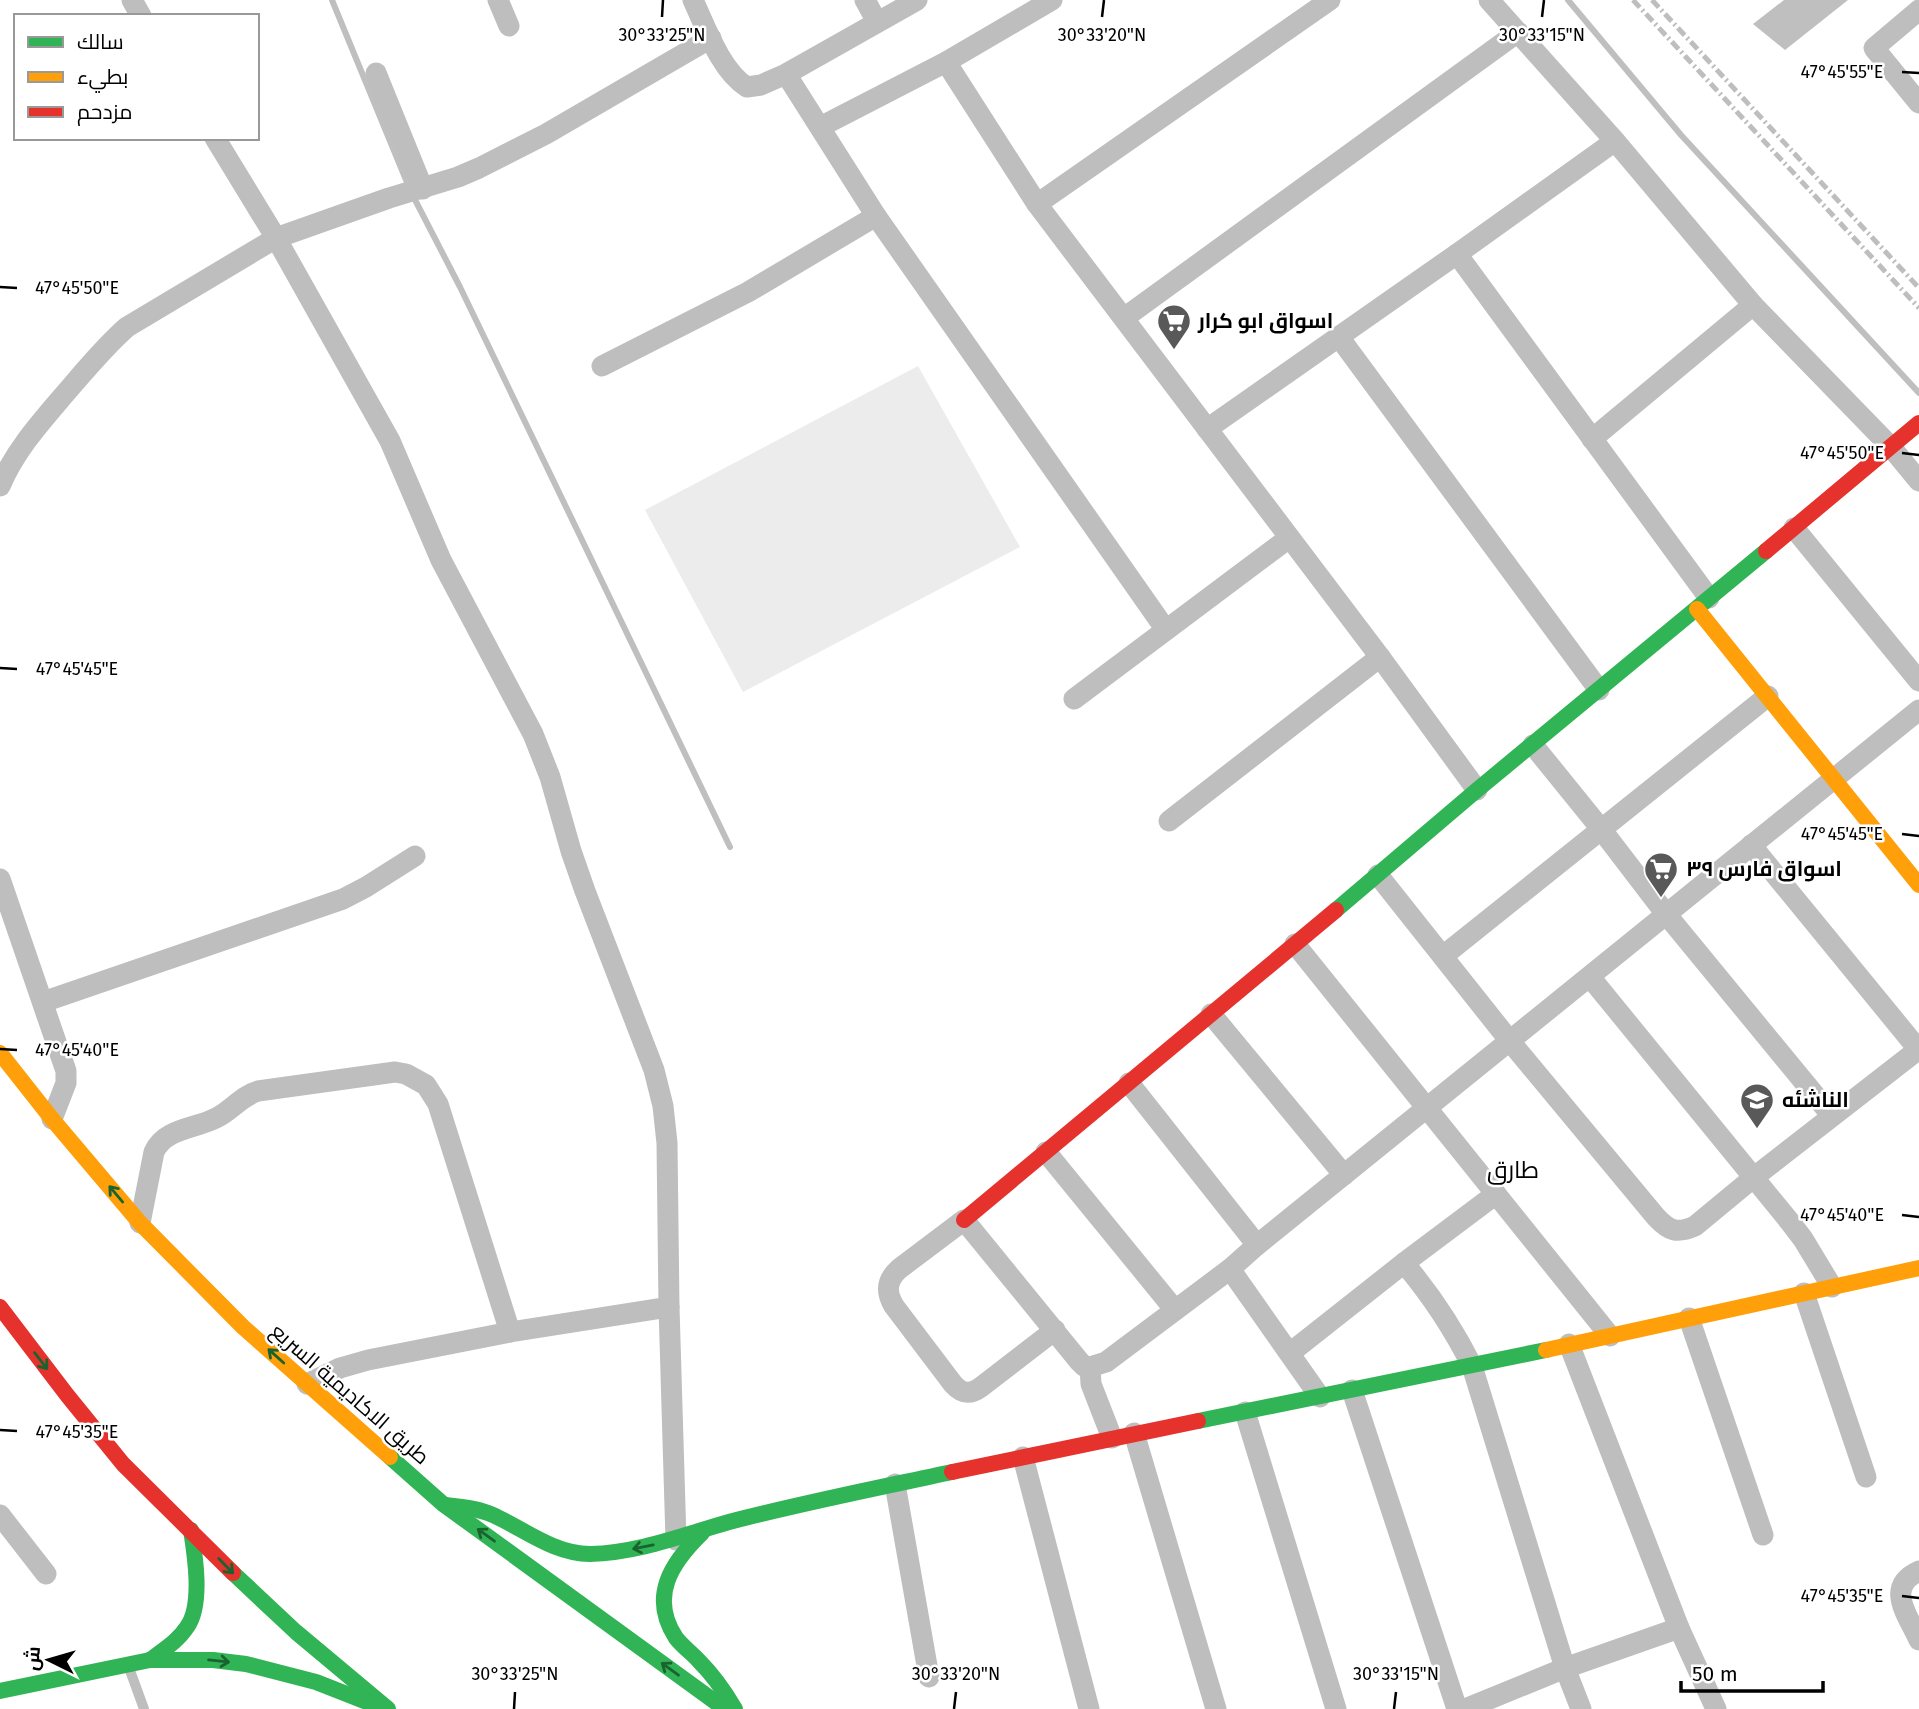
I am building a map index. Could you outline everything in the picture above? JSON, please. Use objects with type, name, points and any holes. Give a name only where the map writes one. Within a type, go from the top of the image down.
[{"type":"main road","points":[[964,1220],[1919,423]]},
{"type":"main road","points":[[1703,604],[1768,696],[1917,880]]},
{"type":"main road","name":"طريق الاكاديمية السريع","points":[[0,1053],[140,1223],[243,1327],[443,1504],[725,1709]]},
{"type":"main road","points":[[443,1504],[491,1514],[539,1540],[568,1551],[589,1554],[646,1547],[709,1528],[895,1484],[1472,1366],[1918,1269]]},
{"type":"main road","points":[[0,1307],[123,1464],[244,1584],[296,1632],[388,1709]]},
{"type":"main road","points":[[709,1528],[686,1547],[670,1569],[663,1598],[665,1613],[677,1640],[714,1678],[735,1709]]},
{"type":"main road","points":[[150,1660],[177,1639],[189,1625],[194,1609],[197,1568],[191,1530]]},
{"type":"main road","points":[[0,1691],[150,1660],[213,1660],[246,1664],[316,1682],[382,1709]]},
{"type":"street","points":[[498,0],[509,26]]},
{"type":"street","points":[[693,0],[728,70],[736,80],[747,87],[761,85],[786,74],[917,0]]},
{"type":"street","points":[[865,0],[877,22]]},
{"type":"street","points":[[820,127],[946,62],[1052,0]]},
{"type":"street","points":[[1037,204],[1330,0]]},
{"type":"street","points":[[1489,0],[1615,141],[1753,305],[1891,447],[1919,481]]},
{"type":"street","points":[[1913,0],[1919,9],[1874,47],[1919,103]]},
{"type":"street","points":[[1124,318],[1518,32]]},
{"type":"street","points":[[0,486],[21,447],[110,342],[127,327],[276,237],[479,168],[546,134],[711,38]]},
{"type":"street","points":[[946,62],[1037,204],[1380,657],[1477,790]]},
{"type":"street","points":[[376,73],[423,189]]},
{"type":"street","points":[[786,74],[876,216],[1166,630]]},
{"type":"street","points":[[216,140],[276,237],[390,441],[447,573],[542,755],[578,871],[654,1070],[667,1143],[676,1539]]},
{"type":"street","points":[[1207,429],[1615,141]]},
{"type":"street","points":[[602,366],[748,292],[876,216]]},
{"type":"street","points":[[1457,254],[1592,439],[1703,604]]},
{"type":"street","points":[[1592,439],[1753,305]]},
{"type":"street","points":[[1339,337],[1599,691]]},
{"type":"street","points":[[1794,528],[1919,681]]},
{"type":"street","points":[[1074,699],[1289,538]]},
{"type":"street","points":[[1169,821],[1380,657]]},
{"type":"street","points":[[1443,957],[1768,696]]},
{"type":"street","points":[[1055,1330],[975,1392],[966,1393],[953,1384],[894,1306],[888,1297],[887,1286],[891,1276],[899,1269],[964,1220],[1055,1330],[1079,1361],[1084,1366],[1106,1362],[1230,1269],[1919,710]]},
{"type":"street","points":[[1533,745],[1665,914],[1832,1116]]},
{"type":"street","points":[[1378,875],[1509,1040],[1665,1227],[1685,1231],[1695,1226],[1919,1049],[1751,845]]},
{"type":"street","points":[[43,1002],[343,899],[415,856]]},
{"type":"street","points":[[0,879],[66,1071],[66,1083],[52,1119]]},
{"type":"street","points":[[1295,944],[1610,1336]]},
{"type":"street","points":[[1590,977],[1803,1239],[1832,1287]]},
{"type":"street","points":[[1211,1014],[1344,1175]]},
{"type":"street","points":[[140,1223],[154,1152],[164,1137],[214,1120],[246,1096],[258,1091],[383,1073],[406,1074],[426,1085],[438,1104],[510,1332]]},
{"type":"street","points":[[1129,1083],[1257,1245]]},
{"type":"street","points":[[1046,1152],[1175,1310]]},
{"type":"street","points":[[1290,1353],[1496,1194]]},
{"type":"street","points":[[1404,1263],[1442,1311],[1472,1366],[1565,1668],[1581,1709]]},
{"type":"street","points":[[1230,1269],[1320,1397]]},
{"type":"street","points":[[1804,1293],[1866,1477]]},
{"type":"street","points":[[307,1384],[326,1373],[353,1363],[510,1332],[669,1307]]},
{"type":"street","points":[[1689,1318],[1763,1535]]},
{"type":"street","points":[[1569,1344],[1679,1628],[1716,1709]]},
{"type":"street","points":[[1090,1367],[1091,1384],[1112,1438]]},
{"type":"street","points":[[1352,1390],[1457,1709]]},
{"type":"street","points":[[1245,1412],[1336,1709]]},
{"type":"street","points":[[1134,1433],[1216,1709]]},
{"type":"street","points":[[1023,1457],[1089,1709]]},
{"type":"street","points":[[895,1484],[929,1677]]},
{"type":"street","points":[[0,1515],[46,1574]]},
{"type":"street","points":[[1919,1571],[1903,1582],[1900,1598],[1919,1640]]},
{"type":"street","points":[[1465,1709],[1565,1668],[1679,1628]]},
{"type":"lane","points":[[128,1665],[144,1709]]},
{"type":"shaded area","points":[[1784,0],[1848,0],[1785,50],[1753,24]]},
{"type":"shaded area","points":[[918,366],[1020,547],[743,692],[645,510]]},
{"type":"waterway","points":[[332,0],[411,192],[460,287],[730,847]]},
{"type":"waterway","points":[[1568,0],[1681,135],[1919,393]]},
{"type":"railway","points":[[1633,0],[1919,308]]},
{"type":"railway","points":[[1652,0],[1919,288]]},
{"type":"traffic: fast","points":[[1336,910],[1766,551]]},
{"type":"traffic: fast","points":[[1198,1421],[1546,1350]]},
{"type":"traffic: fast","points":[[390,1457],[443,1504],[725,1709]]},
{"type":"traffic: fast","points":[[446,1505],[487,1513],[564,1550],[590,1554],[608,1553],[643,1547],[784,1508],[952,1472]]},
{"type":"traffic: fast","points":[[150,1660],[179,1637],[192,1618],[196,1580],[191,1530]]},
{"type":"traffic: fast","points":[[702,1533],[673,1569],[667,1581],[664,1609],[676,1638],[709,1672],[735,1709]]},
{"type":"traffic: fast","points":[[233,1573],[296,1632],[388,1709]]},
{"type":"traffic: fast","points":[[0,1691],[150,1660],[213,1660],[246,1664],[316,1682],[372,1704]]},
{"type":"traffic: slow","points":[[1697,609],[1919,885]]},
{"type":"traffic: slow","points":[[0,1053],[140,1223],[243,1327],[390,1457]]},
{"type":"traffic: slow","points":[[1546,1350],[1919,1268]]},
{"type":"traffic: jam","points":[[1766,551],[1919,423]]},
{"type":"traffic: jam","points":[[964,1220],[1336,910]]},
{"type":"traffic: jam","points":[[0,1307],[123,1464],[233,1573]]},
{"type":"traffic: jam","points":[[952,1472],[1198,1421]]},
{"type":"place","name":"اسواق ابو كرار","points":[[1174,351]]},
{"type":"place","name":"اسواق فارس ٣٩","points":[[1661,899]]},
{"type":"place","name":"الناشئه","points":[[1757,1130]]},
{"type":"district","name":"طارق","points":[[1513,1170]]}]
